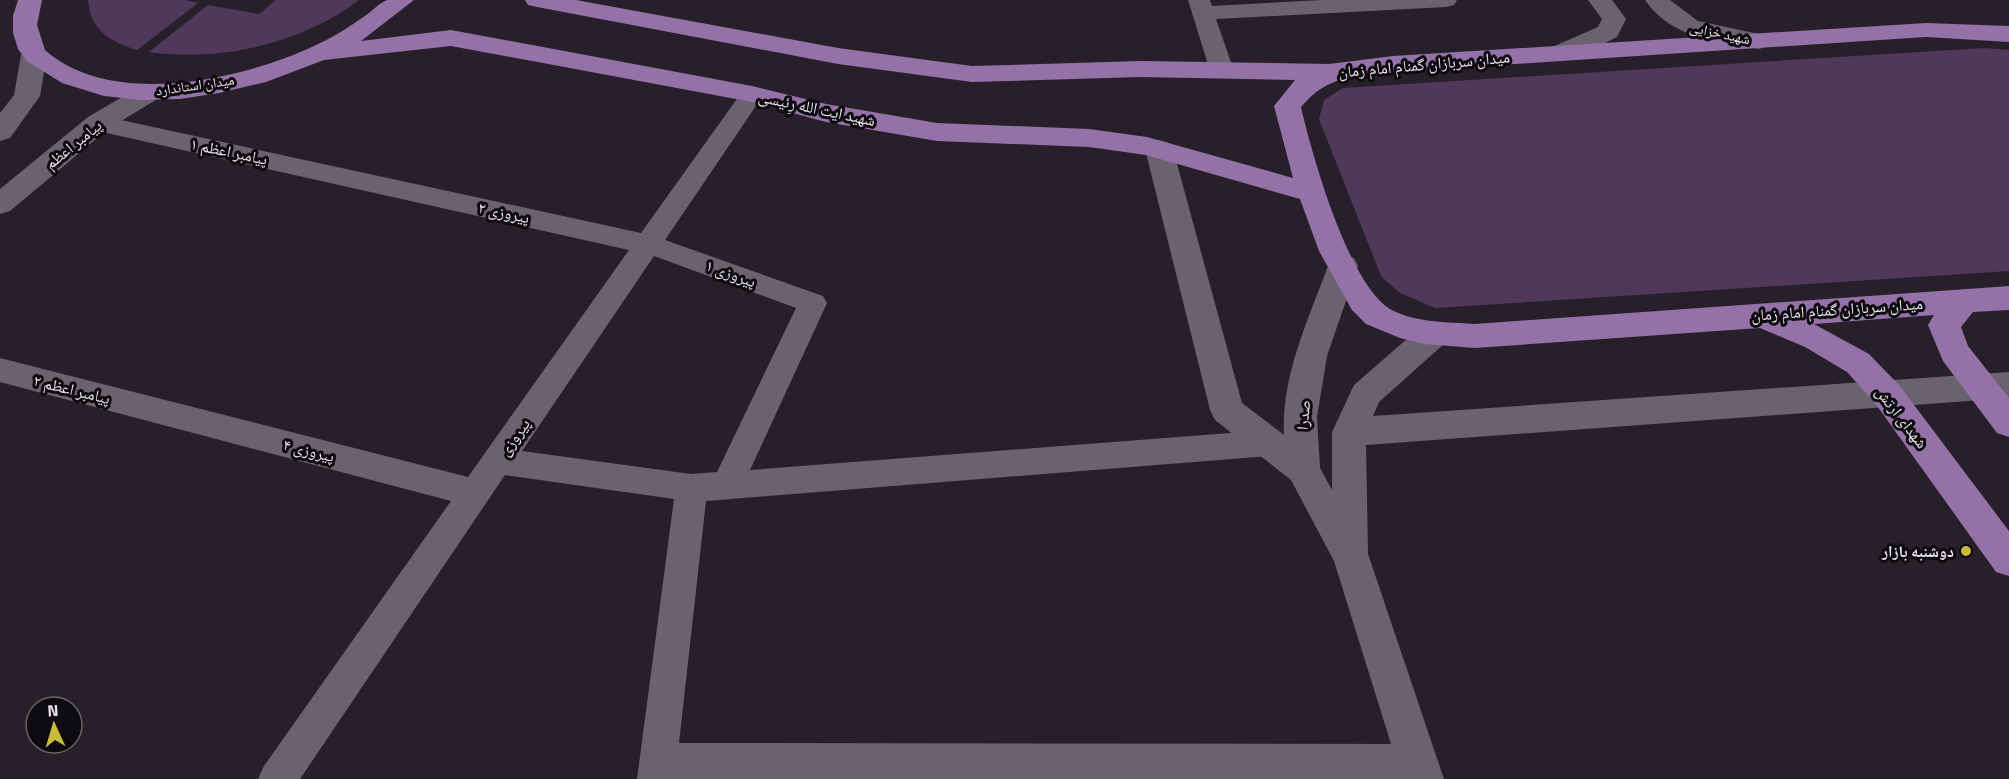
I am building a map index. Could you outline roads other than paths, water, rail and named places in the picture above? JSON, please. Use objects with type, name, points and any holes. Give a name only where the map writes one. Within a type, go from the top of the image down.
[{"type":"main road","points":[[30,0],[23,30],[34,55]]},
{"type":"main road","name":"میدان استاندارد","points":[[34,55],[59,75],[99,87],[150,92],[207,87],[266,73],[321,53],[367,28],[402,0]]},
{"type":"main road","points":[[537,0],[838,56],[972,74],[1140,69],[1329,72]]},
{"type":"main road","name":"میدان سربازان گمنام امام زمان","points":[[2009,34],[1926,30],[1393,64],[1329,72],[1305,85],[1287,106],[1292,135],[1312,193],[1343,266],[1360,299],[1375,315],[1402,328],[1434,334],[1475,336],[2009,298]]},
{"type":"main road","name":"شهید ایت الله رِئیسی","points":[[321,53],[451,38],[752,94],[826,113],[937,132],[1089,138],[1159,149],[1312,193]]},
{"type":"main road","points":[[1965,300],[1944,325],[1954,352],[1995,386],[2009,423]]},
{"type":"main road","name":"شهدای ارتش","points":[[1760,315],[1816,338],[1858,363],[1887,394],[2009,560]]},
{"type":"street","points":[[1222,72],[1201,7],[1446,0]]},
{"type":"street","points":[[1559,53],[1608,32],[1614,19],[1599,0]]},
{"type":"street","name":"شهید خزایی","points":[[1657,0],[1667,14],[1684,26],[1758,41]]},
{"type":"street","points":[[0,132],[27,96],[34,55]]},
{"type":"street","name":"پیامبر اعظم","points":[[0,204],[98,123],[150,92]]},
{"type":"street","name":"پیروزی","points":[[277,779],[752,94]]},
{"type":"street","name":"پیامبر اعظم ۱","points":[[98,123],[360,180]]},
{"type":"street","points":[[1159,149],[1227,410],[1303,470]]},
{"type":"street","name":"پیروزی ۲","points":[[360,180],[648,244]]},
{"type":"street","name":"پیروزی ۱","points":[[648,244],[813,303],[727,485]]},
{"type":"street","name":"صدرا","points":[[1343,266],[1311,356],[1300,417],[1303,470],[1351,557],[1421,771]]},
{"type":"street","name":"صدرا","points":[[1351,557],[1349,432],[1366,394],[1434,334]]},
{"type":"street","name":"پیامبر اعظم ۲","points":[[0,370],[143,407]]},
{"type":"street","points":[[1349,432],[1995,386]]},
{"type":"street","name":"پیروزی ۴","points":[[143,407],[475,493]]},
{"type":"street","points":[[497,461],[691,488],[1269,443]]},
{"type":"street","points":[[691,488],[657,771],[1421,771]]},
{"type":"place","name":"دوشنبه بازار","points":[[1966,551]]}]
